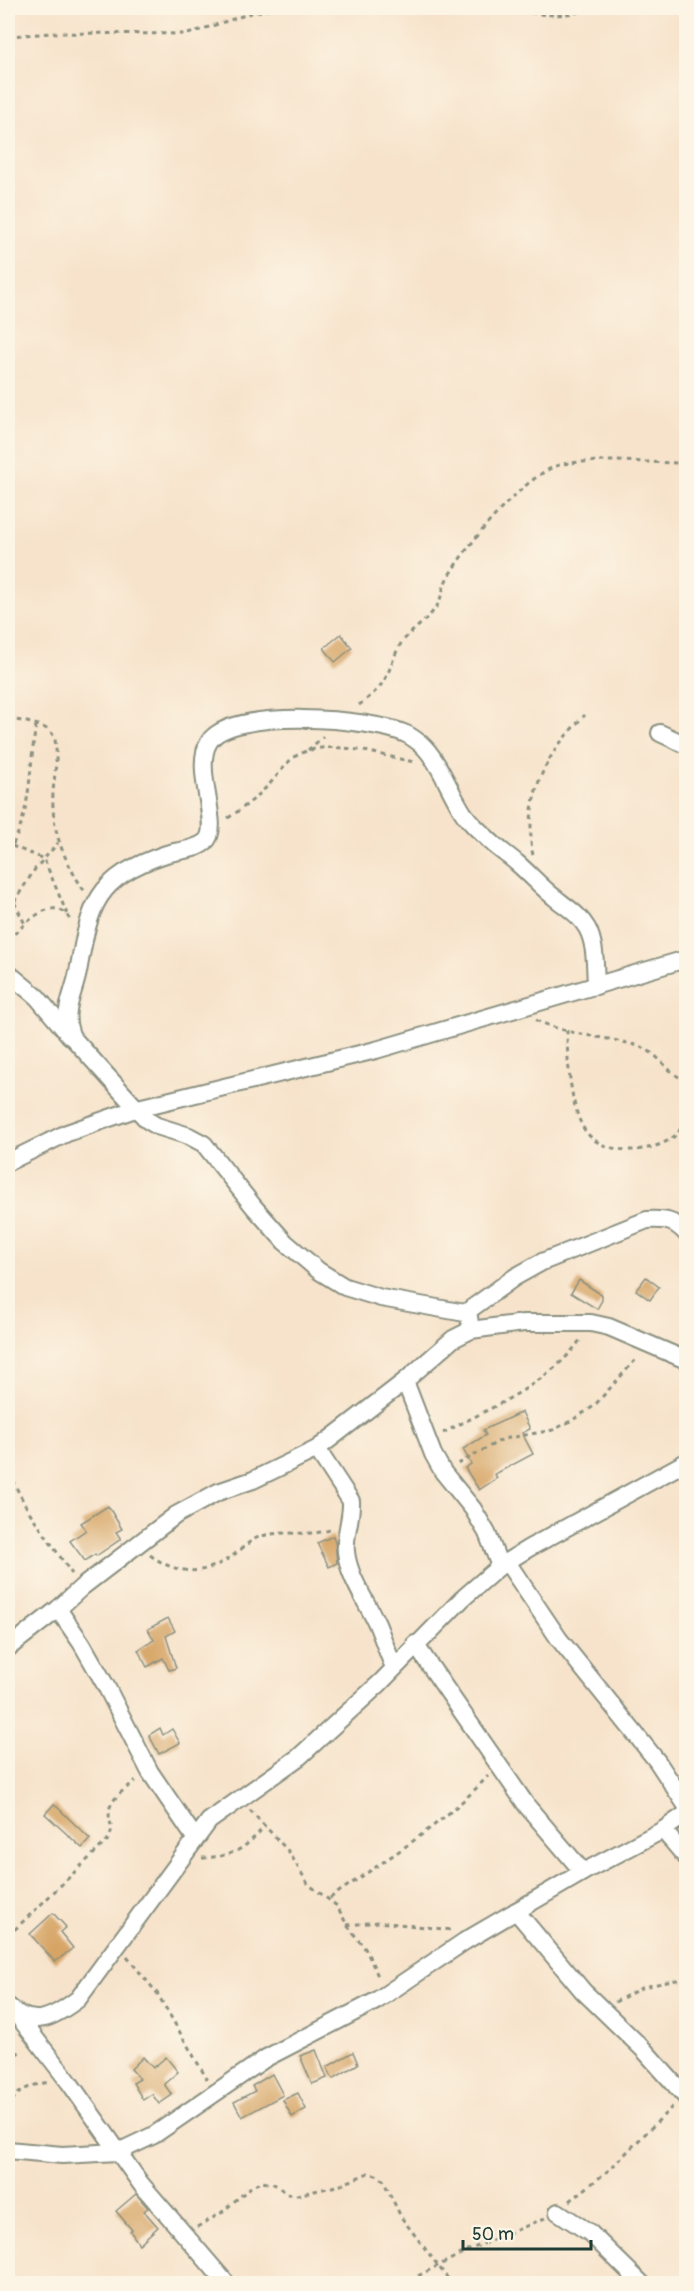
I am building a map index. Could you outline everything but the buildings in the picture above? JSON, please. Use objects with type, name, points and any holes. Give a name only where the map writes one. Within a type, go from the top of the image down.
[{"type":"street","points":[[72,1037],[67,1025],[67,1008],[75,985],[94,904],[102,892],[116,879],[138,865],[168,853],[196,847],[207,841],[212,828],[203,783],[203,760],[209,741],[219,732],[244,724],[274,721],[314,718],[384,727],[408,734],[423,746],[465,816],[488,840],[553,896],[573,910],[588,929],[593,950],[596,986]]},
{"type":"street","points":[[660,733],[687,745]]},
{"type":"street","points":[[8,1162],[68,1133],[138,1108],[376,1050],[687,959]]},
{"type":"street","points":[[8,973],[37,997],[147,1120],[204,1144],[285,1242],[319,1272],[345,1287],[381,1298],[465,1313],[469,1317],[471,1330]]},
{"type":"street","points":[[465,1313],[515,1277],[542,1262],[646,1220],[665,1219],[677,1224],[687,1233]]},
{"type":"street","points":[[8,1648],[82,1587],[176,1515],[218,1492],[253,1480],[317,1449],[405,1381],[453,1339],[471,1330],[524,1323],[591,1323],[609,1327],[687,1360]]},
{"type":"street","points":[[405,1381],[443,1472],[473,1509],[504,1564],[559,1639],[657,1761],[687,1804]]},
{"type":"street","points":[[317,1449],[351,1501],[345,1540],[350,1571],[378,1627],[394,1667]]},
{"type":"street","points":[[13,2011],[36,2020],[57,2015],[78,2000],[209,1821],[299,1758],[343,1718],[462,1599],[504,1564],[687,1462]]},
{"type":"street","points":[[58,1609],[100,1676],[150,1772],[195,1838]]},
{"type":"street","points":[[415,1644],[497,1766],[556,1842],[583,1872]]},
{"type":"street","points":[[8,2150],[63,2155],[118,2152],[154,2135],[266,2058],[376,2001],[516,1911],[583,1872],[663,1830],[687,1814]]},
{"type":"street","points":[[663,1830],[687,1857]]},
{"type":"street","points":[[516,1911],[551,1955],[645,2050],[686,2096]]},
{"type":"street","points":[[13,2011],[182,2234],[227,2283]]},
{"type":"street","points":[[558,2212],[590,2233],[642,2283]]},
{"type":"path","points":[[8,36],[53,33],[188,34],[251,13],[278,8]]},
{"type":"path","points":[[504,8],[541,16],[560,16],[598,8]]},
{"type":"path","points":[[342,720],[373,694],[386,678],[400,645],[423,619],[434,612],[449,574],[485,526],[540,474],[562,465],[614,462],[687,463]]},
{"type":"path","points":[[535,862],[532,851],[531,819],[537,782],[547,760],[565,735],[585,715]]},
{"type":"path","points":[[8,719],[36,725],[48,730],[54,737],[56,749],[52,796],[58,843],[74,874],[94,904]]},
{"type":"path","points":[[8,852],[24,814],[36,725]]},
{"type":"path","points":[[212,828],[260,795],[291,759],[308,750],[322,747],[359,750],[435,763]]},
{"type":"path","points":[[14,902],[58,843]]},
{"type":"path","points":[[12,846],[44,859],[82,949]]},
{"type":"path","points":[[8,896],[14,902],[25,924]]},
{"type":"path","points":[[8,940],[36,914],[51,908],[61,910],[68,915]]},
{"type":"path","points":[[516,1010],[544,1023],[567,1030],[643,1048],[656,1054],[667,1067],[687,1080]]},
{"type":"path","points":[[567,1030],[568,1071],[577,1108],[588,1135],[598,1142],[613,1149],[648,1148],[665,1142],[683,1125],[687,1108]]},
{"type":"path","points":[[428,1440],[501,1402],[558,1366],[575,1347],[591,1323]]},
{"type":"path","points":[[443,1472],[503,1439],[553,1430],[571,1421],[594,1406],[631,1367],[648,1343]]},
{"type":"path","points":[[8,1472],[28,1510],[82,1587]]},
{"type":"path","points":[[136,1545],[167,1566],[190,1572],[203,1570],[234,1555],[259,1536],[327,1531],[349,1522]]},
{"type":"path","points":[[330,1899],[432,1828],[473,1792],[497,1766]]},
{"type":"path","points":[[8,1936],[107,1841],[112,1832],[109,1813],[112,1803],[119,1794],[150,1772]]},
{"type":"path","points":[[236,1802],[255,1814],[289,1852],[308,1884],[338,1906],[347,1925],[375,1967],[380,1980],[376,2001]]},
{"type":"path","points":[[179,1860],[232,1855],[245,1846],[265,1826]]},
{"type":"path","points":[[347,1925],[379,1922],[437,1927],[478,1934]]},
{"type":"path","points":[[118,1947],[157,1993],[215,2092]]},
{"type":"path","points":[[603,2010],[643,1987],[687,1978]]},
{"type":"path","points":[[8,2109],[10,2101],[21,2090],[34,2085],[69,2082]]},
{"type":"path","points":[[402,2283],[558,2212],[609,2170],[686,2096]]},
{"type":"path","points":[[182,2234],[201,2226],[221,2213],[242,2193],[261,2182],[274,2184],[288,2194],[297,2194],[341,2185],[368,2173],[383,2180],[401,2217],[452,2283]]}]
